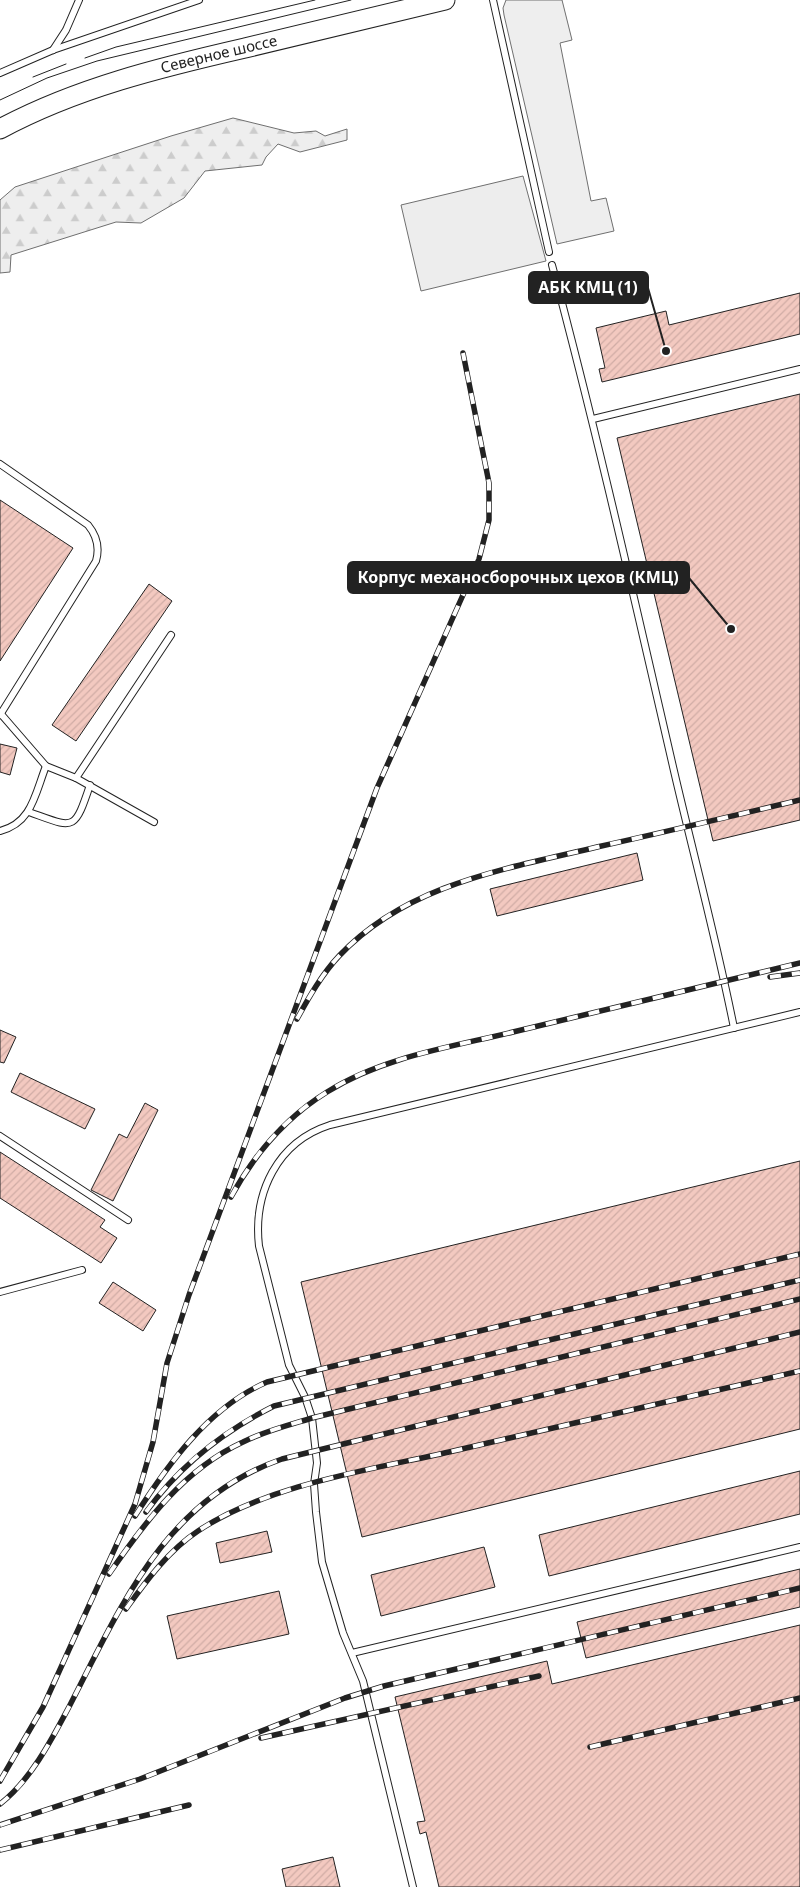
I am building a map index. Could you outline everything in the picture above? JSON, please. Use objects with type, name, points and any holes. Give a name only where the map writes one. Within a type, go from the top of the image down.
[{"type":"main road","name":"Северное шоссе","points":[[0,129],[41,109],[75,96],[181,63],[445,0]]},
{"type":"lane","points":[[52,50],[66,30],[79,0]]},
{"type":"lane","points":[[0,73],[52,50],[200,0]]},
{"type":"lane","points":[[492,0],[549,252]]},
{"type":"lane","points":[[552,265],[593,419],[687,827],[725,982],[734,1028]]},
{"type":"lane","points":[[593,419],[800,369]]},
{"type":"lane","points":[[0,464],[88,525],[96,535],[98,553],[96,560],[1,714],[46,766],[90,785],[154,822]]},
{"type":"lane","points":[[76,778],[171,635]]},
{"type":"lane","points":[[0,831],[20,823],[29,812],[46,766]]},
{"type":"lane","points":[[29,812],[63,824],[70,824],[80,814],[90,785]]},
{"type":"lane","points":[[413,1887],[363,1681],[343,1634],[322,1562],[314,1484],[317,1463],[312,1418],[305,1398],[289,1365],[259,1246],[257,1231],[262,1198],[272,1171],[283,1156],[305,1135],[330,1125],[800,1012]]},
{"type":"lane","points":[[0,1136],[128,1220]]},
{"type":"lane","points":[[0,1292],[82,1270]]},
{"type":"lane","points":[[352,1653],[800,1547]]},
{"type":"green space","points":[[506,0],[562,0],[572,40],[560,43],[591,201],[606,198],[614,231],[557,244],[504,15],[503,8]]},
{"type":"green space","points":[[233,118],[294,133],[316,131],[325,136],[347,129],[347,140],[300,152],[278,144],[266,157],[262,165],[205,171],[184,198],[141,223],[116,222],[11,255],[10,272],[0,273],[0,200],[15,187],[171,136]]},
{"type":"shaded area","points":[[523,176],[546,261],[421,291],[401,205]]},
{"type":"building","points":[[800,293],[800,334],[602,382],[599,369],[605,368],[596,328],[666,311],[669,325]]},
{"type":"building","points":[[800,394],[800,820],[713,841],[617,438]]},
{"type":"building","points":[[0,500],[73,548],[0,661]]},
{"type":"building","points":[[149,584],[172,601],[76,741],[52,725]]},
{"type":"building","points":[[0,744],[17,748],[10,775],[0,772]]},
{"type":"building","points":[[637,853],[643,880],[497,916],[490,889]]},
{"type":"building","points":[[0,1030],[16,1037],[4,1063],[0,1062]]},
{"type":"building","points":[[20,1073],[95,1109],[85,1129],[11,1092]]},
{"type":"building","points":[[145,1103],[158,1110],[113,1201],[91,1190],[119,1134],[127,1138]]},
{"type":"building","points":[[0,1152],[105,1220],[100,1227],[117,1238],[101,1263],[0,1198]]},
{"type":"building","points":[[800,1161],[800,1429],[362,1537],[301,1282]]},
{"type":"building","points":[[113,1282],[156,1310],[143,1331],[99,1303]]},
{"type":"building","points":[[800,1471],[800,1514],[549,1576],[539,1535]]},
{"type":"building","points":[[267,1531],[272,1552],[220,1563],[216,1543]]},
{"type":"building","points":[[484,1547],[495,1587],[381,1616],[371,1575]]},
{"type":"building","points":[[800,1569],[800,1607],[586,1658],[577,1622]]},
{"type":"building","points":[[279,1591],[289,1634],[177,1659],[167,1616]]},
{"type":"building","points":[[800,1625],[800,1887],[439,1887],[426,1832],[420,1834],[417,1822],[425,1821],[395,1697],[547,1661],[552,1684]]},
{"type":"building","points":[[333,1857],[340,1887],[286,1887],[282,1869]]},
{"type":"tram line","points":[[85,58],[116,47],[315,0]]},
{"type":"tram line","points":[[0,100],[47,78],[97,61],[351,0]]},
{"type":"tram line","points":[[33,77],[66,64]]},
{"type":"railway","points":[[0,1781],[43,1707],[135,1504],[153,1442],[167,1363],[189,1295],[377,788],[479,559],[489,520],[489,483],[463,353]]},
{"type":"railway","points":[[297,1019],[321,978],[339,956],[366,932],[395,912],[426,896],[459,883],[527,863],[800,800]]},
{"type":"railway","points":[[231,1197],[261,1151],[284,1125],[327,1092],[371,1070],[441,1048],[800,963]]},
{"type":"railway","points":[[770,977],[800,973]]},
{"type":"railway","points":[[135,1516],[176,1457],[208,1422],[246,1393],[267,1382],[800,1254]]},
{"type":"railway","points":[[146,1512],[173,1479],[203,1451],[237,1427],[274,1406],[800,1280]]},
{"type":"railway","points":[[109,1574],[137,1535],[184,1482],[222,1453],[277,1428],[800,1299]]},
{"type":"railway","points":[[0,1804],[21,1783],[40,1758],[129,1593],[152,1559],[178,1528],[207,1500],[242,1477],[282,1459],[800,1332]]},
{"type":"railway","points":[[126,1609],[177,1547],[198,1531],[225,1515],[255,1502],[319,1481],[800,1371]]},
{"type":"railway","points":[[0,1825],[140,1779],[345,1698],[384,1686],[800,1588]]},
{"type":"railway","points":[[261,1738],[539,1676]]},
{"type":"railway","points":[[590,1747],[800,1698]]},
{"type":"railway","points":[[0,1850],[189,1805]]},
{"type":"place","name":"АБК КМЦ (1)","points":[[666,351]]},
{"type":"place","name":"Корпус механосборочных цехов (КМЦ)","points":[[731,629]]}]
